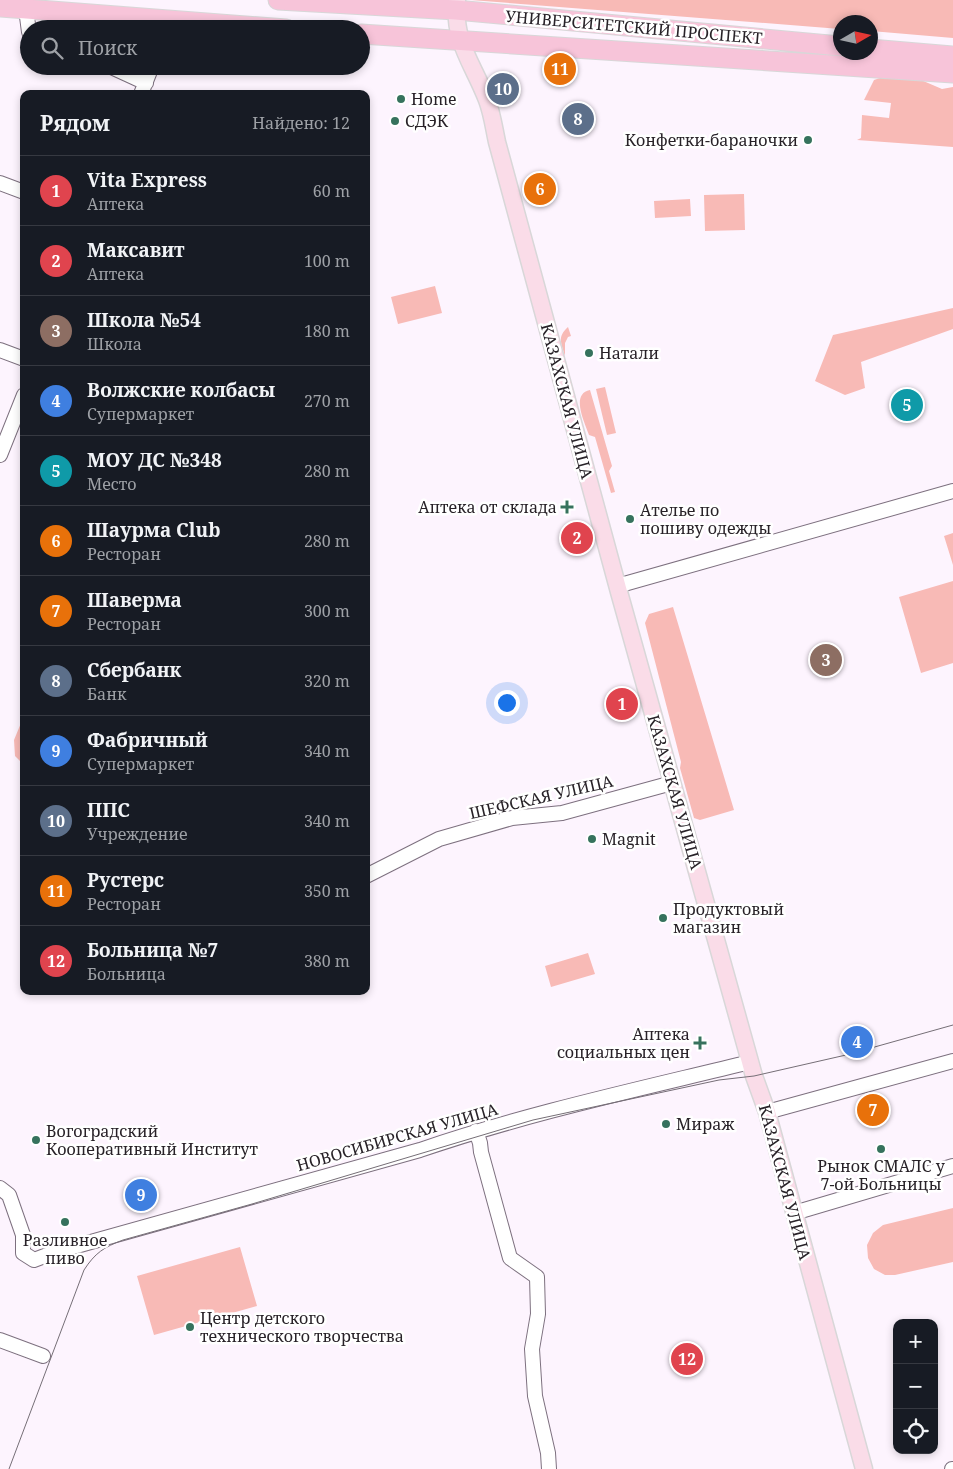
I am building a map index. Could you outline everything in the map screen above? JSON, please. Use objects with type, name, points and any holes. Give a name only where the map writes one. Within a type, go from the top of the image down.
[{"type":"highway","name":"УНИВЕРСИТЕТСКИЙ ПРОСПЕКТ","points":[[278,0],[457,5],[833,45]]},
{"type":"highway","points":[[0,7],[118,20]]},
{"type":"highway","name":"УНИВЕРСИТЕТСКИЙ ПРОСПЕКТ","points":[[370,35],[953,73]]},
{"type":"highway","points":[[878,50],[953,56]]},
{"type":"main road","name":"КАЗАХСКАЯ УЛИЦА","points":[[457,5],[460,40],[488,101],[497,142],[617,586],[750,1062],[767,1112],[864,1469]]},
{"type":"street","points":[[26,9],[27,20]]},
{"type":"street","points":[[123,75],[144,88],[149,75]]},
{"type":"street","points":[[0,183],[20,190]]},
{"type":"street","points":[[0,350],[20,358]]},
{"type":"street","points":[[0,455],[20,404]]},
{"type":"street","points":[[617,586],[953,491]]},
{"type":"street","name":"ШЕФСКАЯ УЛИЦА","points":[[370,874],[439,839],[512,818],[562,813],[672,783]]},
{"type":"street","points":[[767,1112],[953,1061]]},
{"type":"street","name":"НОВОСИБИРСКАЯ УЛИЦА","points":[[0,1188],[9,1195],[23,1235],[23,1253],[34,1260],[55,1252],[420,1150],[476,1131],[750,1062]]},
{"type":"street","points":[[476,1131],[510,1258],[537,1277],[538,1314],[532,1349],[535,1396],[548,1453],[549,1469]]},
{"type":"street","points":[[794,1213],[953,1166]]},
{"type":"street","points":[[0,1340],[43,1356]]},
{"type":"shaded area","points":[[471,0],[953,0],[953,38],[878,32],[878,15],[833,15],[833,28]]},
{"type":"shaded area","points":[[886,76],[921,80],[942,89],[953,87],[953,147],[857,140],[861,138],[862,115],[889,118],[891,103],[864,100],[874,80]]},
{"type":"shaded area","points":[[744,194],[745,230],[705,231],[704,195]]},
{"type":"shaded area","points":[[690,199],[691,216],[655,218],[654,201]]},
{"type":"shaded area","points":[[435,286],[442,313],[398,324],[391,297]]},
{"type":"shaded area","points":[[953,308],[953,329],[861,362],[865,388],[845,395],[815,381],[833,335]]},
{"type":"shaded area","points":[[568,327],[571,336],[568,337],[565,343],[565,356],[561,337]]},
{"type":"shaded area","points":[[605,387],[616,433],[607,435],[596,389]]},
{"type":"shaded area","points":[[590,390],[612,466],[609,471],[615,492],[611,493],[595,437],[589,435],[580,409],[581,397]]},
{"type":"shaded area","points":[[953,533],[953,565],[944,536]]},
{"type":"shaded area","points":[[953,581],[953,663],[921,673],[899,597]]},
{"type":"shaded area","points":[[673,607],[734,810],[700,820],[694,818],[680,768],[681,762],[645,623],[649,614]]},
{"type":"shaded area","points":[[20,725],[20,761],[15,756],[14,740]]},
{"type":"shaded area","points":[[588,953],[595,974],[551,987],[545,966]]},
{"type":"shaded area","points":[[953,1208],[953,1262],[895,1275],[885,1275],[874,1269],[868,1258],[867,1245],[873,1233],[883,1225]]},
{"type":"shaded area","points":[[240,1247],[257,1306],[154,1335],[137,1276]]},
{"type":"tram line","points":[[9,1469],[84,1270],[100,1251],[110,1245],[533,1120],[719,1080],[754,1076],[846,1055],[953,1025]]},
{"type":"place","name":"Рустерс","points":[[560,69]]},
{"type":"place","name":"ППС","points":[[503,89]]},
{"type":"place","name":"Home","points":[[401,99]]},
{"type":"place","name":"Сбербанк","points":[[578,119]]},
{"type":"place","name":"СДЭК","points":[[395,121]]},
{"type":"place","name":"Конфетки-бараночки","points":[[808,140]]},
{"type":"place","name":"Шаурма Club","points":[[540,189]]},
{"type":"place","name":"Натали","points":[[589,353]]},
{"type":"place","name":"МОУ ДС №348","points":[[907,405]]},
{"type":"place","name":"Аптека от склада","points":[[567,507]]},
{"type":"place","name":"Ателье по пошиву одежды","points":[[630,519]]},
{"type":"place","name":"Максавит","points":[[577,538]]},
{"type":"place","name":"Школа №54","points":[[826,660]]},
{"type":"place","name":"Vita Express","points":[[622,704]]},
{"type":"place","name":"Magnit","points":[[592,839]]},
{"type":"place","name":"Продуктовый магазин","points":[[663,918]]},
{"type":"place","name":"Волжские колбасы","points":[[857,1042]]},
{"type":"place","name":"Аптека социальных цен","points":[[700,1043]]},
{"type":"place","name":"Шаверма","points":[[873,1110]]},
{"type":"place","name":"Мираж","points":[[666,1124]]},
{"type":"place","name":"Вогоградский Кооперативный Институт","points":[[36,1140]]},
{"type":"place","name":"Рынок СМАЛС у 7-ой Больницы","points":[[881,1149]]},
{"type":"place","name":"Фабричный","points":[[141,1195]]},
{"type":"place","name":"Разливное пиво","points":[[65,1222]]},
{"type":"place","name":"Центр детского технического творчества","points":[[190,1327]]},
{"type":"place","name":"Больница №7","points":[[687,1359]]}]
